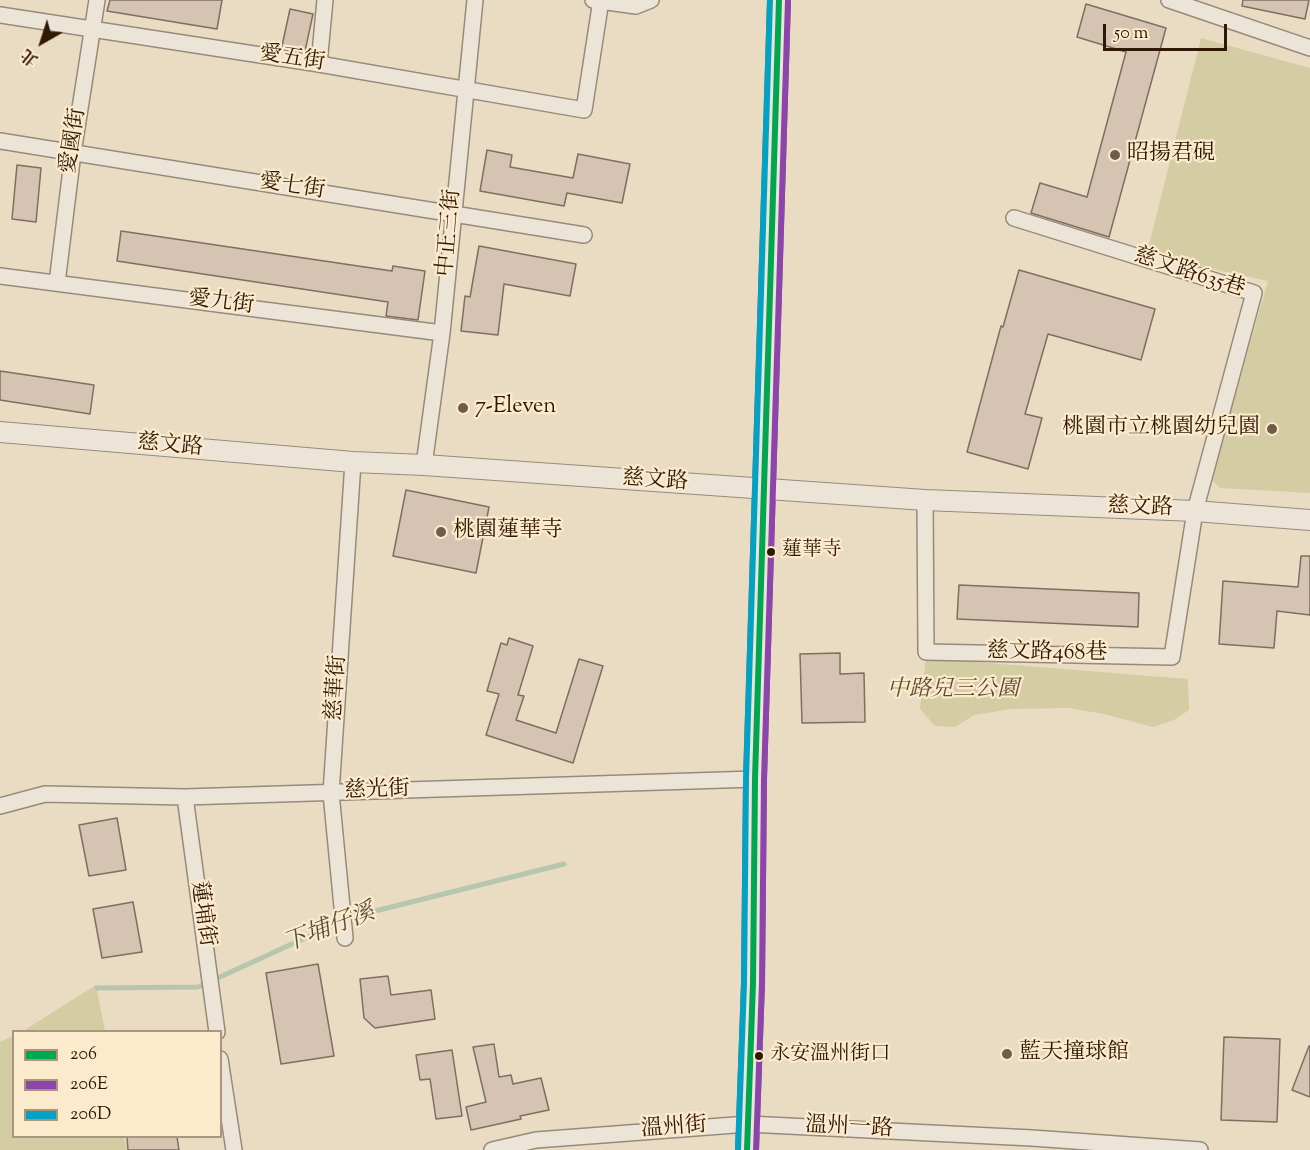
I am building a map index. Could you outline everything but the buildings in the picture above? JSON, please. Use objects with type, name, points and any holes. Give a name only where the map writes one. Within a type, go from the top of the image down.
[{"type":"main road","points":[[747,1150],[753,983],[754,779],[779,0]]},
{"type":"street","name":"愛國街","points":[[57,283],[73,153],[97,0]]},
{"type":"street","points":[[319,64],[325,0]]},
{"type":"street","name":"中正三街","points":[[424,465],[442,333],[475,0]]},
{"type":"street","points":[[598,1],[636,6],[651,0]]},
{"type":"street","points":[[774,0],[779,0]]},
{"type":"street","points":[[1169,0],[1310,48]]},
{"type":"street","name":"愛五街","points":[[0,15],[319,64],[584,110],[598,1]]},
{"type":"street","name":"愛七街","points":[[0,141],[584,235]]},
{"type":"street","name":"慈文路635巷","points":[[1014,218],[1254,293],[1195,511]]},
{"type":"street","name":"愛九街","points":[[0,276],[442,333]]},
{"type":"street","name":"慈文路","points":[[0,432],[353,462],[925,500],[1195,511],[1310,520]]},
{"type":"street","name":"慈華街","points":[[344,934],[331,794],[353,462]]},
{"type":"street","name":"慈文路468巷","points":[[925,500],[926,652],[1172,657],[1195,511]]},
{"type":"street","name":"慈光街","points":[[0,806],[45,794],[185,797],[331,794],[754,779]]},
{"type":"street","name":"蓮埔街","points":[[185,797],[217,1030]]},
{"type":"street","points":[[222,1072],[234,1150]]},
{"type":"street","name":"溫州一路","points":[[748,1124],[1034,1144],[1200,1150]]},
{"type":"street","name":"溫州街","points":[[492,1150],[647,1130],[748,1124]]},
{"type":"green space","points":[[1201,38],[1310,68],[1310,493],[1220,488],[1211,479],[1268,281],[1153,256],[1149,245]]},
{"type":"green space","name":"中路兒三公園","points":[[926,658],[1188,679],[1189,710],[1174,720],[1153,727],[1104,714],[1068,708],[1011,709],[974,715],[955,727],[935,726],[920,709]]},
{"type":"green space","points":[[96,985],[105,1030],[25,1030]]},
{"type":"green space","points":[[12,1036],[12,1138],[124,1138],[127,1150],[0,1150],[0,1042]]},
{"type":"waterway","name":"下埔仔溪","points":[[97,988],[198,987],[351,917],[564,864]]},
{"type":"transit line","name":"206D","points":[[738,1150],[744,983],[746,779],[770,0]]},
{"type":"transit line","name":"206","points":[[747,1150],[753,983],[755,779],[779,0]]},
{"type":"transit line","name":"206E","points":[[756,1150],[762,983],[764,779],[788,0]]},
{"type":"place","name":"昭揚君硯","points":[[1115,155]]},
{"type":"place","name":"7-Eleven","points":[[463,408]]},
{"type":"place","name":"桃園市立桃園幼兒園","points":[[1272,429]]},
{"type":"place","name":"桃園蓮華寺","points":[[441,532]]},
{"type":"place","name":"蓮華寺","points":[[771,552]]},
{"type":"place","name":"藍天撞球館","points":[[1007,1054]]},
{"type":"place","name":"永安溫州街口","points":[[759,1056]]}]
